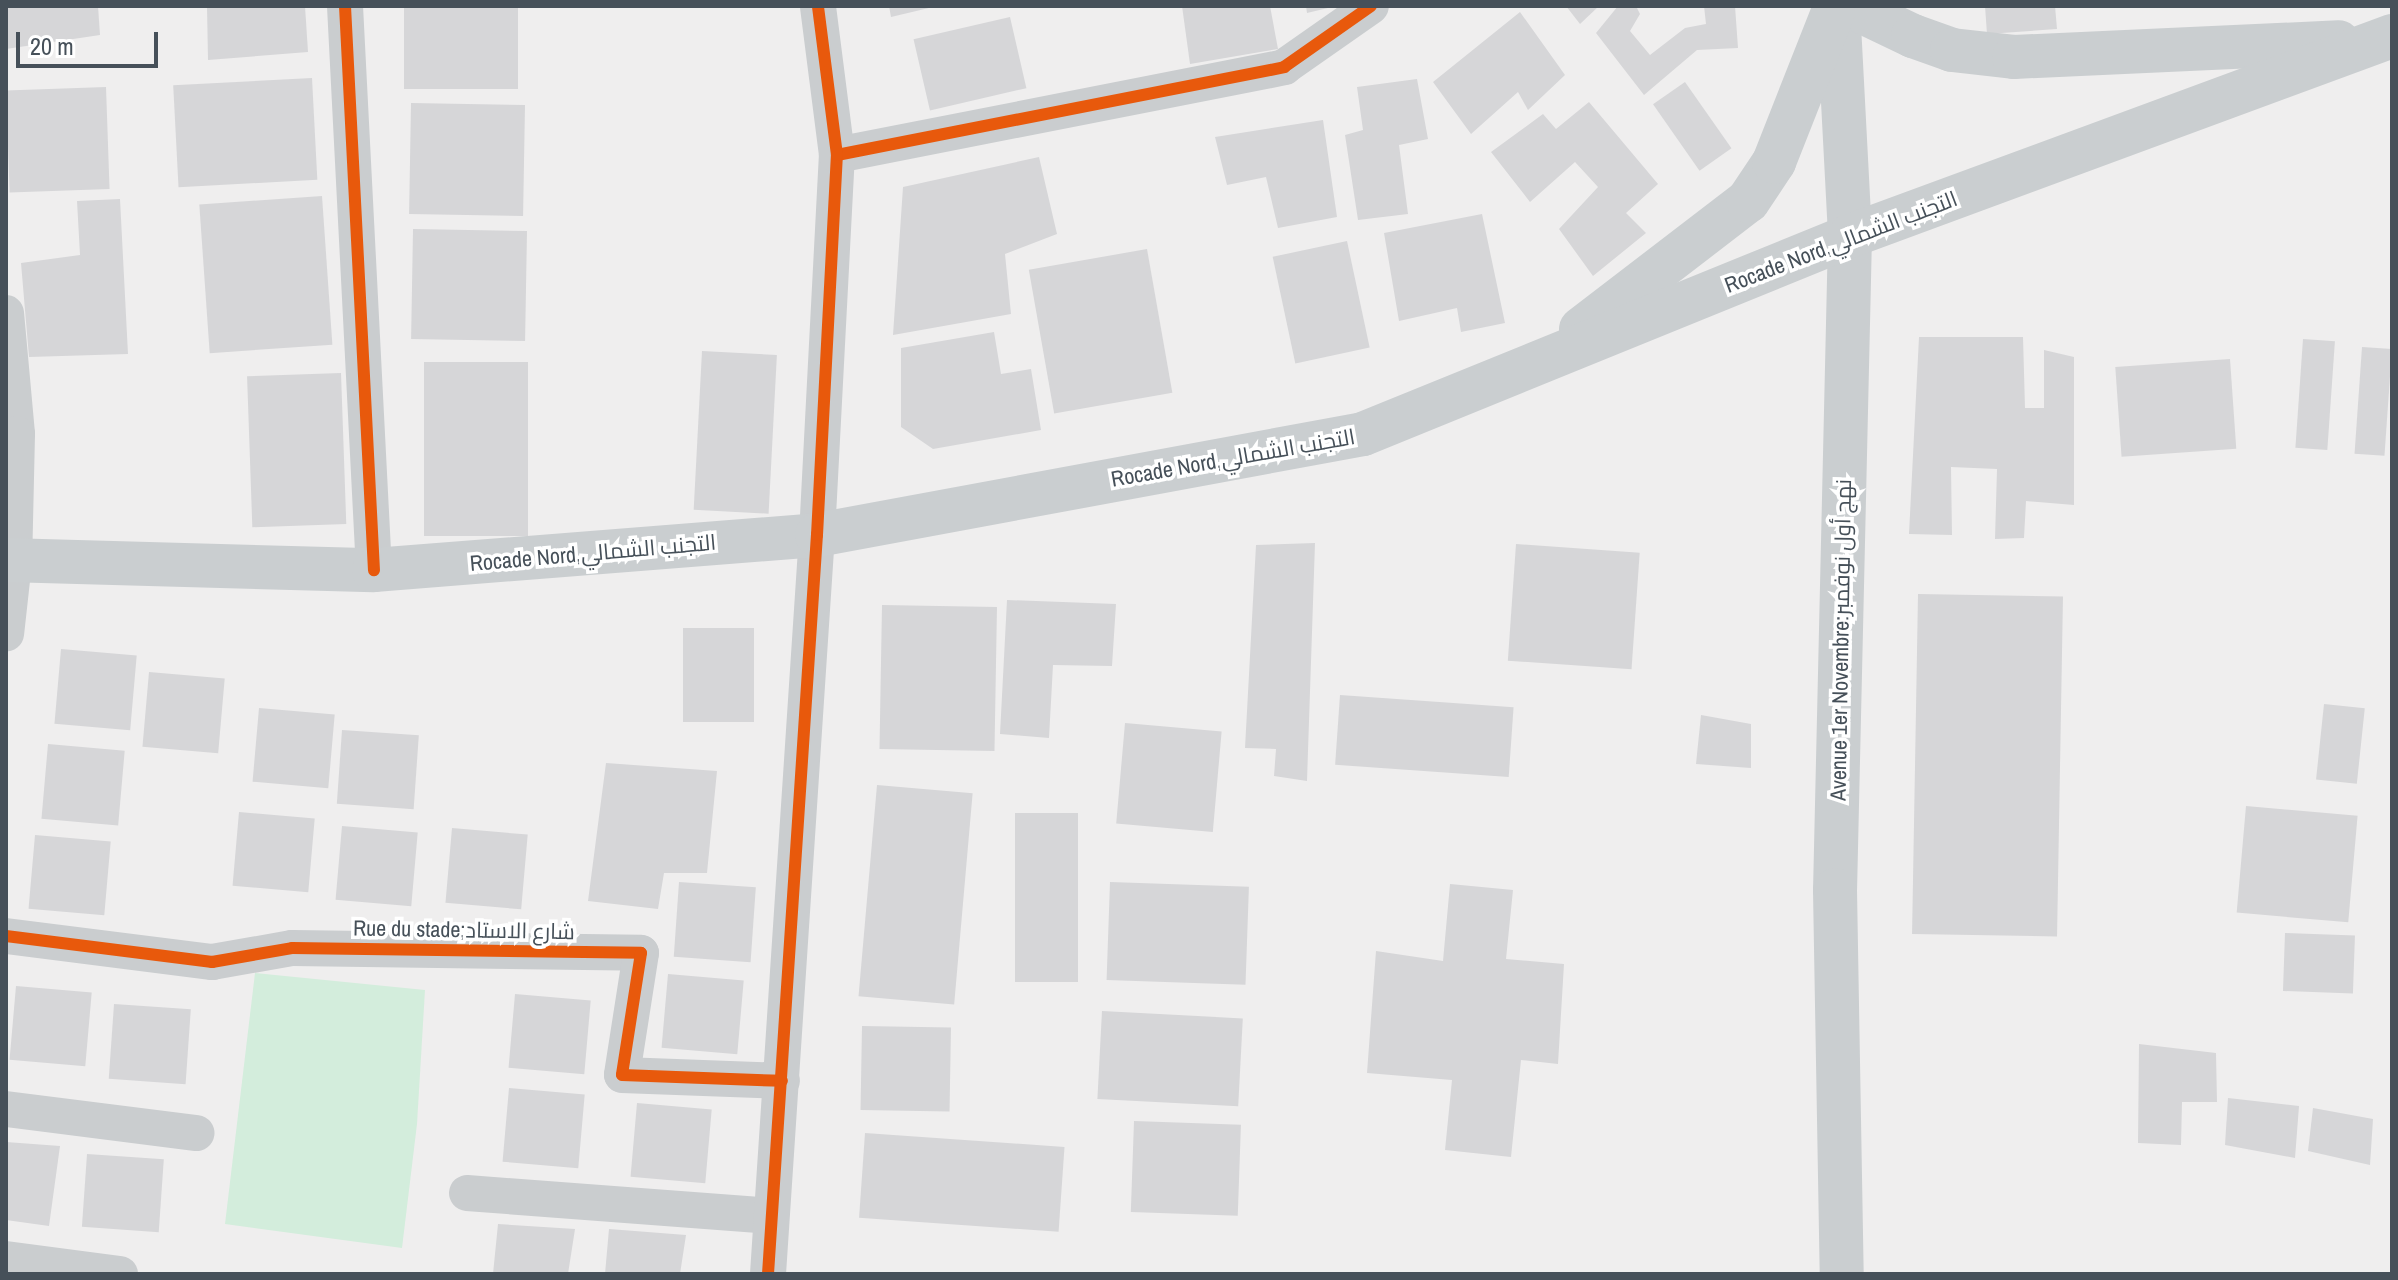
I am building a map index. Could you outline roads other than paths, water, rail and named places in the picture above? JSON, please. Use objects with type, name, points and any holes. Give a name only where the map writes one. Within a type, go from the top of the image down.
[{"type":"main road","name":"Avenue 1er Novembre;نهج أول نوفمبر","points":[[1837,6],[1850,236],[1835,890],[1842,1274]]},
{"type":"main road","points":[[1535,364],[1748,201],[1774,162],[1837,6]]},
{"type":"main road","points":[[1850,6],[1952,50],[2014,57],[2387,38]]},
{"type":"main road","name":"Rocade Nord,التجنب الشمالي","points":[[10,561],[374,570],[817,535],[1363,434],[1850,236],[2387,38]]},
{"type":"street","points":[[345,6],[374,570]]},
{"type":"street","points":[[779,1273],[771,1216],[817,535],[837,155],[818,6]]},
{"type":"street","points":[[837,155],[1284,67],[1371,6]]},
{"type":"street","points":[[6,313],[17,434],[6,634]]},
{"type":"street","name":"Rue du stade;شارع الاستاد","points":[[6,936],[212,962],[292,948],[641,953],[622,1075],[782,1081]]},
{"type":"street","points":[[6,1109],[196,1133]]},
{"type":"street","points":[[467,1193],[771,1216]]},
{"type":"street","points":[[6,1259],[120,1274]]}]
